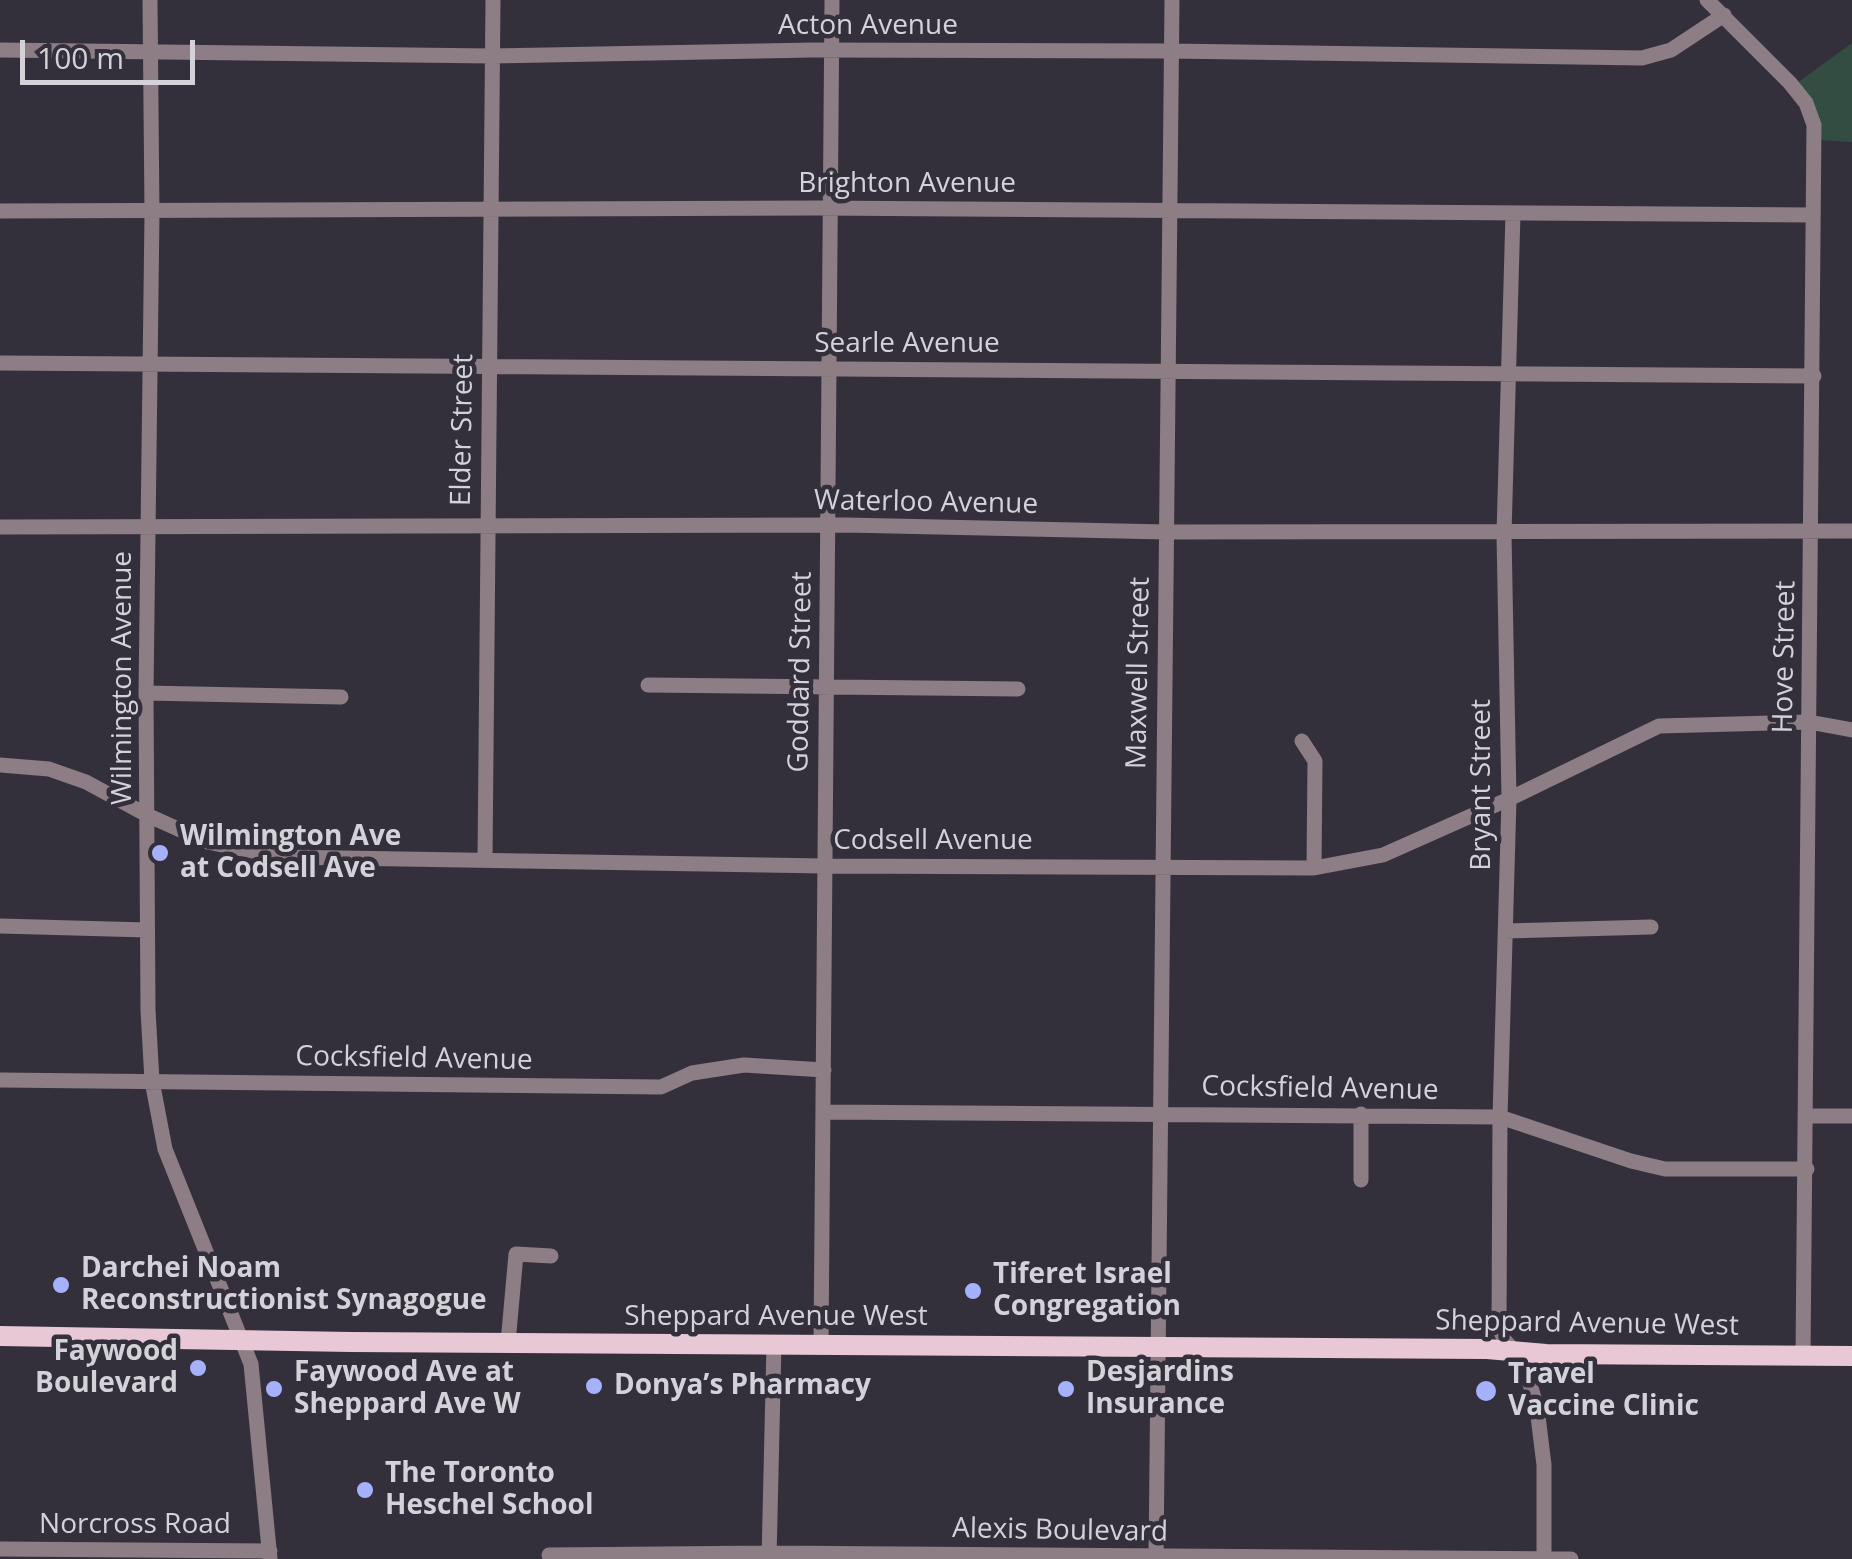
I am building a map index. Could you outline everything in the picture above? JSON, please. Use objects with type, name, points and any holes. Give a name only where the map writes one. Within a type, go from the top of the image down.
[{"type":"main road","name":"Sheppard Avenue West","points":[[0,1336],[1487,1348],[1515,1352],[1852,1356]]},
{"type":"street","name":"Wilmington Avenue","points":[[150,0],[152,213],[146,692],[152,1081],[166,1149],[244,1340]]},
{"type":"street","name":"Elder Street","points":[[485,860],[492,0]]},
{"type":"street","name":"Goddard Street","points":[[821,1345],[832,0]]},
{"type":"street","name":"Maxwell Street","points":[[1156,1558],[1172,0]]},
{"type":"street","name":"Hove Street","points":[[1708,0],[1806,103],[1814,125],[1803,1356]]},
{"type":"street","name":"Acton Avenue","points":[[0,50],[492,56],[832,50],[1172,51],[1642,58],[1671,50],[1724,15]]},
{"type":"street","name":"Brighton Avenue","points":[[0,211],[830,208],[1813,215]]},
{"type":"street","name":"Bryant Street","points":[[1514,213],[1504,534],[1509,799],[1499,1326],[1504,1340],[1523,1360],[1537,1408],[1544,1466],[1544,1559]]},
{"type":"street","name":"Searle Avenue","points":[[0,363],[1814,376]]},
{"type":"street","name":"Waterloo Avenue","points":[[0,527],[828,526],[1504,534],[1852,531]]},
{"type":"street","points":[[648,685],[1018,689]]},
{"type":"street","points":[[146,692],[341,697]]},
{"type":"street","name":"Codsell Avenue","points":[[0,765],[49,769],[86,782],[147,816],[207,842],[282,857],[824,866],[1314,868],[1382,855],[1659,726],[1809,722],[1852,730]]},
{"type":"street","points":[[1302,741],[1315,761],[1314,868]]},
{"type":"street","points":[[0,926],[148,930]]},
{"type":"street","points":[[1506,931],[1651,928]]},
{"type":"street","name":"Cocksfield Avenue","points":[[0,1080],[661,1087],[692,1074],[744,1065],[824,1070]]},
{"type":"street","name":"Cocksfield Avenue","points":[[825,1112],[1500,1116],[1665,1169],[1807,1169]]},
{"type":"street","points":[[1361,1114],[1361,1180]]},
{"type":"street","points":[[1808,1116],[1852,1116]]},
{"type":"street","points":[[508,1342],[516,1254],[551,1256]]},
{"type":"street","points":[[244,1340],[252,1364],[258,1413],[270,1555]]},
{"type":"street","points":[[769,1556],[774,1344]]},
{"type":"street","name":"Norcross Road","points":[[0,1550],[270,1555]]},
{"type":"street","name":"Alexis Boulevard","points":[[549,1555],[1570,1559]]},
{"type":"green space","points":[[1852,43],[1852,142],[1819,140],[1797,83]]},
{"type":"place","name":"Wilmington Ave at Codsell Ave","points":[[160,853]]},
{"type":"place","name":"Darchei Noam Reconstructionist Synagogue","points":[[61,1285]]},
{"type":"place","name":"Tiferet Israel Congregation","points":[[973,1291]]},
{"type":"place","name":"Faywood Boulevard","points":[[198,1368]]},
{"type":"place","name":"Donya’s Pharmacy","points":[[594,1386]]},
{"type":"place","name":"Faywood Ave at Sheppard Ave W","points":[[274,1389]]},
{"type":"place","name":"Desjardins Insurance","points":[[1066,1389]]},
{"type":"place","name":"Travel Vaccine Clinic","points":[[1486,1391]]},
{"type":"place","name":"The Toronto Heschel School","points":[[365,1490]]}]
